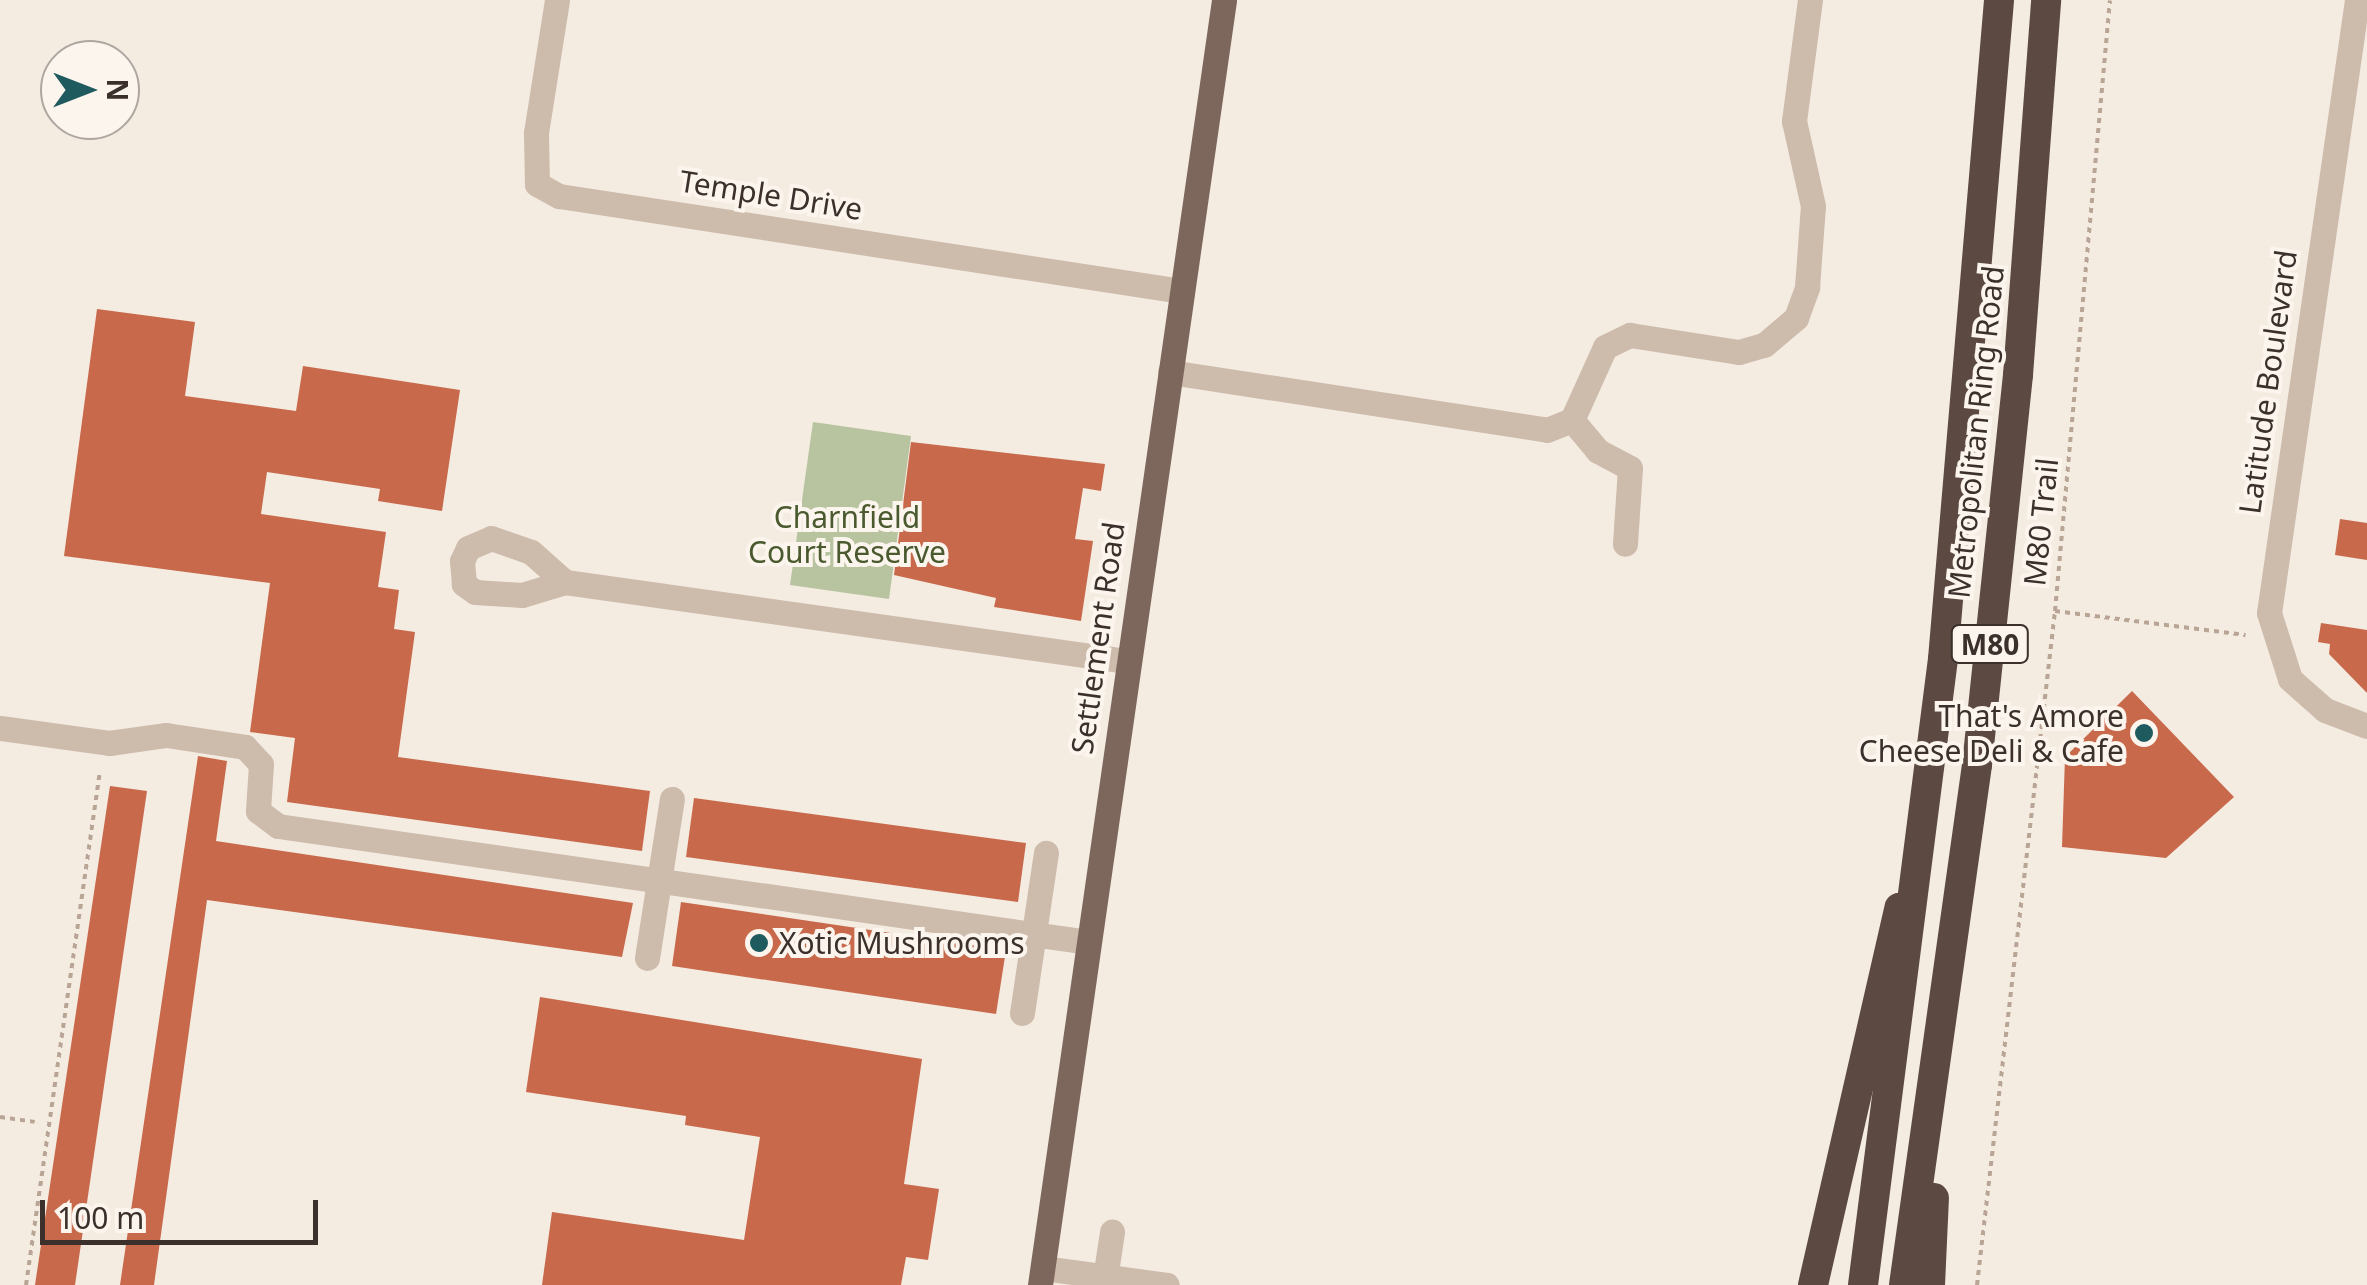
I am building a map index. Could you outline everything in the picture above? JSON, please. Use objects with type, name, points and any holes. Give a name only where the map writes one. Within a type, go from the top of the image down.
[{"type":"highway","name":"Metropolitan Ring Road","points":[[1862,1285],[1922,835],[1966,438],[2000,0]]},
{"type":"highway","name":"Metropolitan Ring Road","points":[[1904,1285],[1942,1030],[2018,376],[2046,0]]},
{"type":"highway","points":[[1813,1285],[1890,940],[1922,835]]},
{"type":"highway","points":[[1930,1285],[1942,1030]]},
{"type":"main road","name":"Settlement Road","points":[[1042,1277],[1224,0]]},
{"type":"street","name":"Temple Drive","points":[[557,0],[536,133],[537,184],[559,196],[1182,292]]},
{"type":"street","points":[[1170,372],[1547,430],[1572,420],[1596,359],[1616,341],[1652,336],[1740,352],[1782,334],[1796,318],[1807,287],[1813,206],[1794,121],[1810,0]]},
{"type":"street","name":"Latitude Boulevard","points":[[2357,0],[2269,613],[2274,644],[2290,679],[2325,710],[2367,726]]},
{"type":"street","points":[[1572,420],[1598,451],[1630,468],[1624,544]]},
{"type":"street","points":[[566,582],[1127,661]]},
{"type":"street","points":[[0,728],[109,743],[166,735],[252,750],[262,764],[258,811],[278,826],[1088,942]]},
{"type":"street","points":[[647,958],[672,799]]},
{"type":"street","points":[[1022,1013],[1046,853]]},
{"type":"street","points":[[1104,1281],[1112,1232]]},
{"type":"street","points":[[1042,1277],[1167,1285]]},
{"type":"path","name":"M80 Trail","points":[[1977,1285],[2054,611],[2110,0]]},
{"type":"path","points":[[2054,611],[2244,634]]},
{"type":"path","points":[[26,1285],[100,772]]},
{"type":"path","points":[[0,1117],[35,1122]]},
{"type":"green space","name":"Charnfield Court Reserve","points":[[813,422],[911,436],[889,599],[790,585]]},
{"type":"building","points":[[97,309],[195,322],[185,396],[296,411],[303,366],[460,390],[442,511],[378,501],[380,489],[267,472],[261,514],[386,532],[378,587],[399,590],[394,629],[415,632],[398,757],[650,791],[642,851],[287,802],[295,738],[250,732],[270,583],[64,556]]},
{"type":"building","points":[[911,442],[1105,464],[1101,491],[1083,488],[1075,539],[1093,541],[1081,621],[994,607],[996,598],[894,575]]},
{"type":"building","points":[[2340,519],[2367,523],[2367,560],[2335,555]]},
{"type":"building","points":[[2321,623],[2367,630],[2367,693],[2329,654],[2330,644],[2318,642]]},
{"type":"building","points":[[2132,691],[2234,797],[2166,858],[2062,847],[2065,757]]},
{"type":"building","points":[[198,756],[227,761],[216,841],[633,903],[622,957],[207,900],[154,1285],[120,1285]]},
{"type":"building","points":[[110,786],[147,791],[75,1285],[35,1285]]},
{"type":"building","points":[[694,798],[1026,843],[1018,902],[686,857]]},
{"type":"building","points":[[681,902],[1006,950],[996,1014],[672,966]]},
{"type":"building","points":[[540,997],[922,1059],[904,1184],[939,1189],[928,1260],[906,1257],[901,1285],[542,1285],[552,1212],[744,1240],[760,1137],[685,1125],[686,1116],[526,1092]]},
{"type":"place","name":"That's Amore Cheese Deli & Cafe","points":[[2144,733]]},
{"type":"place","name":"Xotic Mushrooms","points":[[759,943]]}]
